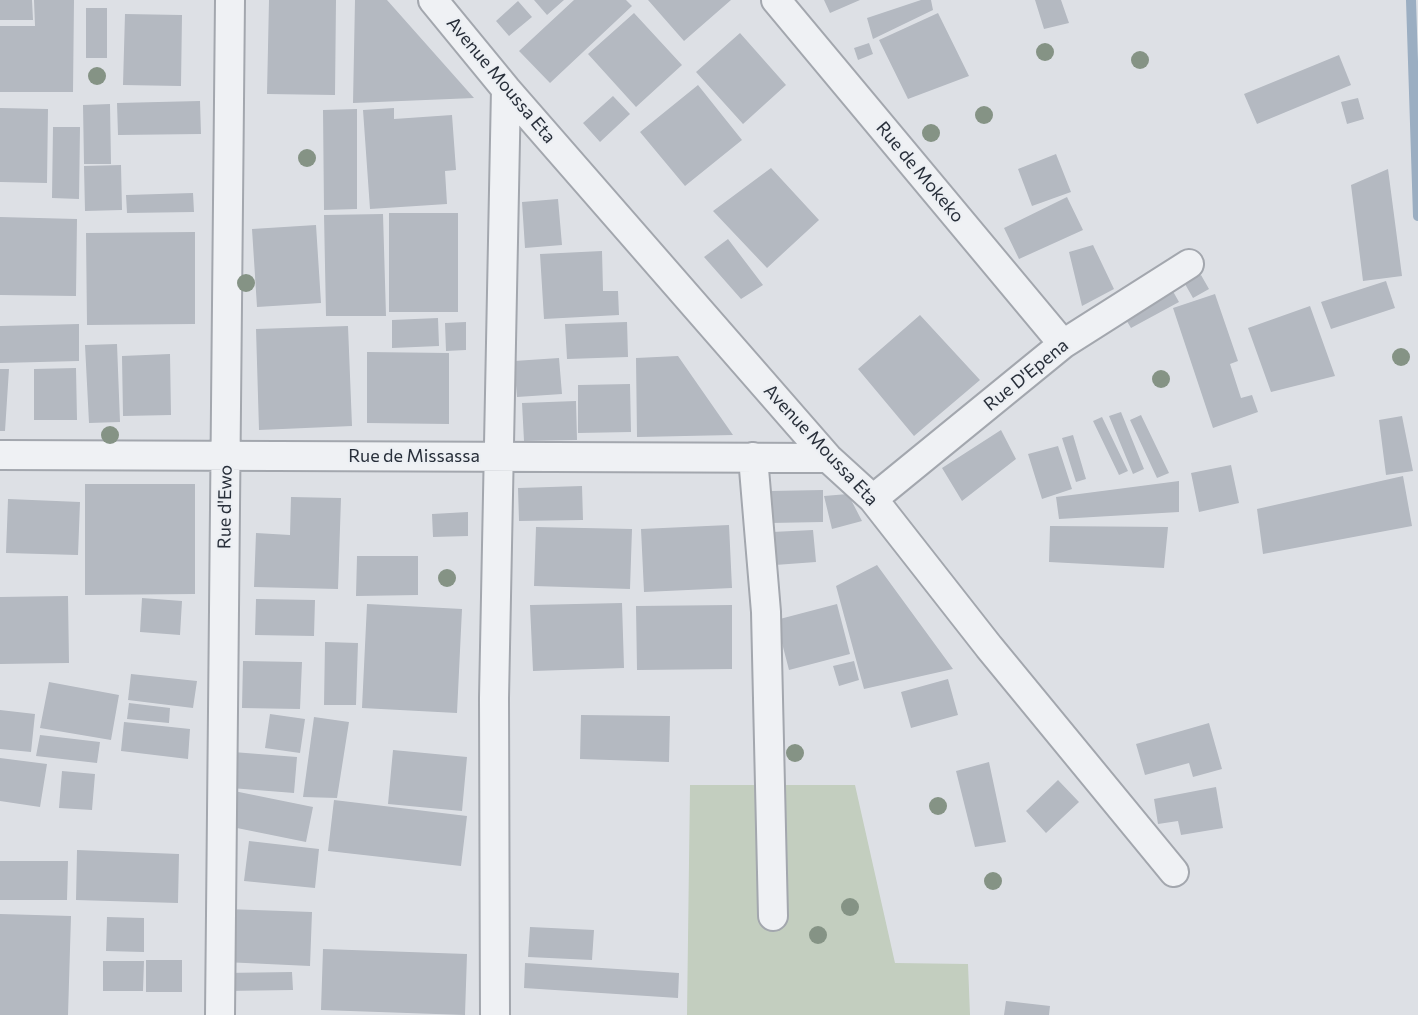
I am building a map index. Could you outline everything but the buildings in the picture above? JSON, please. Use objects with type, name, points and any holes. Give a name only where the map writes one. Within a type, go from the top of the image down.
[{"type":"street","name":"Rue d'Ewo","points":[[220,1015],[230,0]]},
{"type":"street","name":"Avenue Moussa Eta","points":[[433,0],[506,89],[828,458],[873,499],[989,647],[1174,872]]},
{"type":"street","name":"Rue de Mokeko","points":[[776,0],[1064,344]]},
{"type":"street","points":[[495,1015],[494,698],[506,89]]},
{"type":"street","name":"Rue D'Epena","points":[[873,499],[1064,344],[1189,264]]},
{"type":"street","name":"Rue de Missassa","points":[[0,455],[828,458]]},
{"type":"street","points":[[753,457],[766,612],[773,916]]},
{"type":"green space","points":[[690,785],[855,785],[895,963],[968,964],[970,1015],[687,1015]]},
{"type":"waterway","points":[[1411,0],[1418,216]]}]
